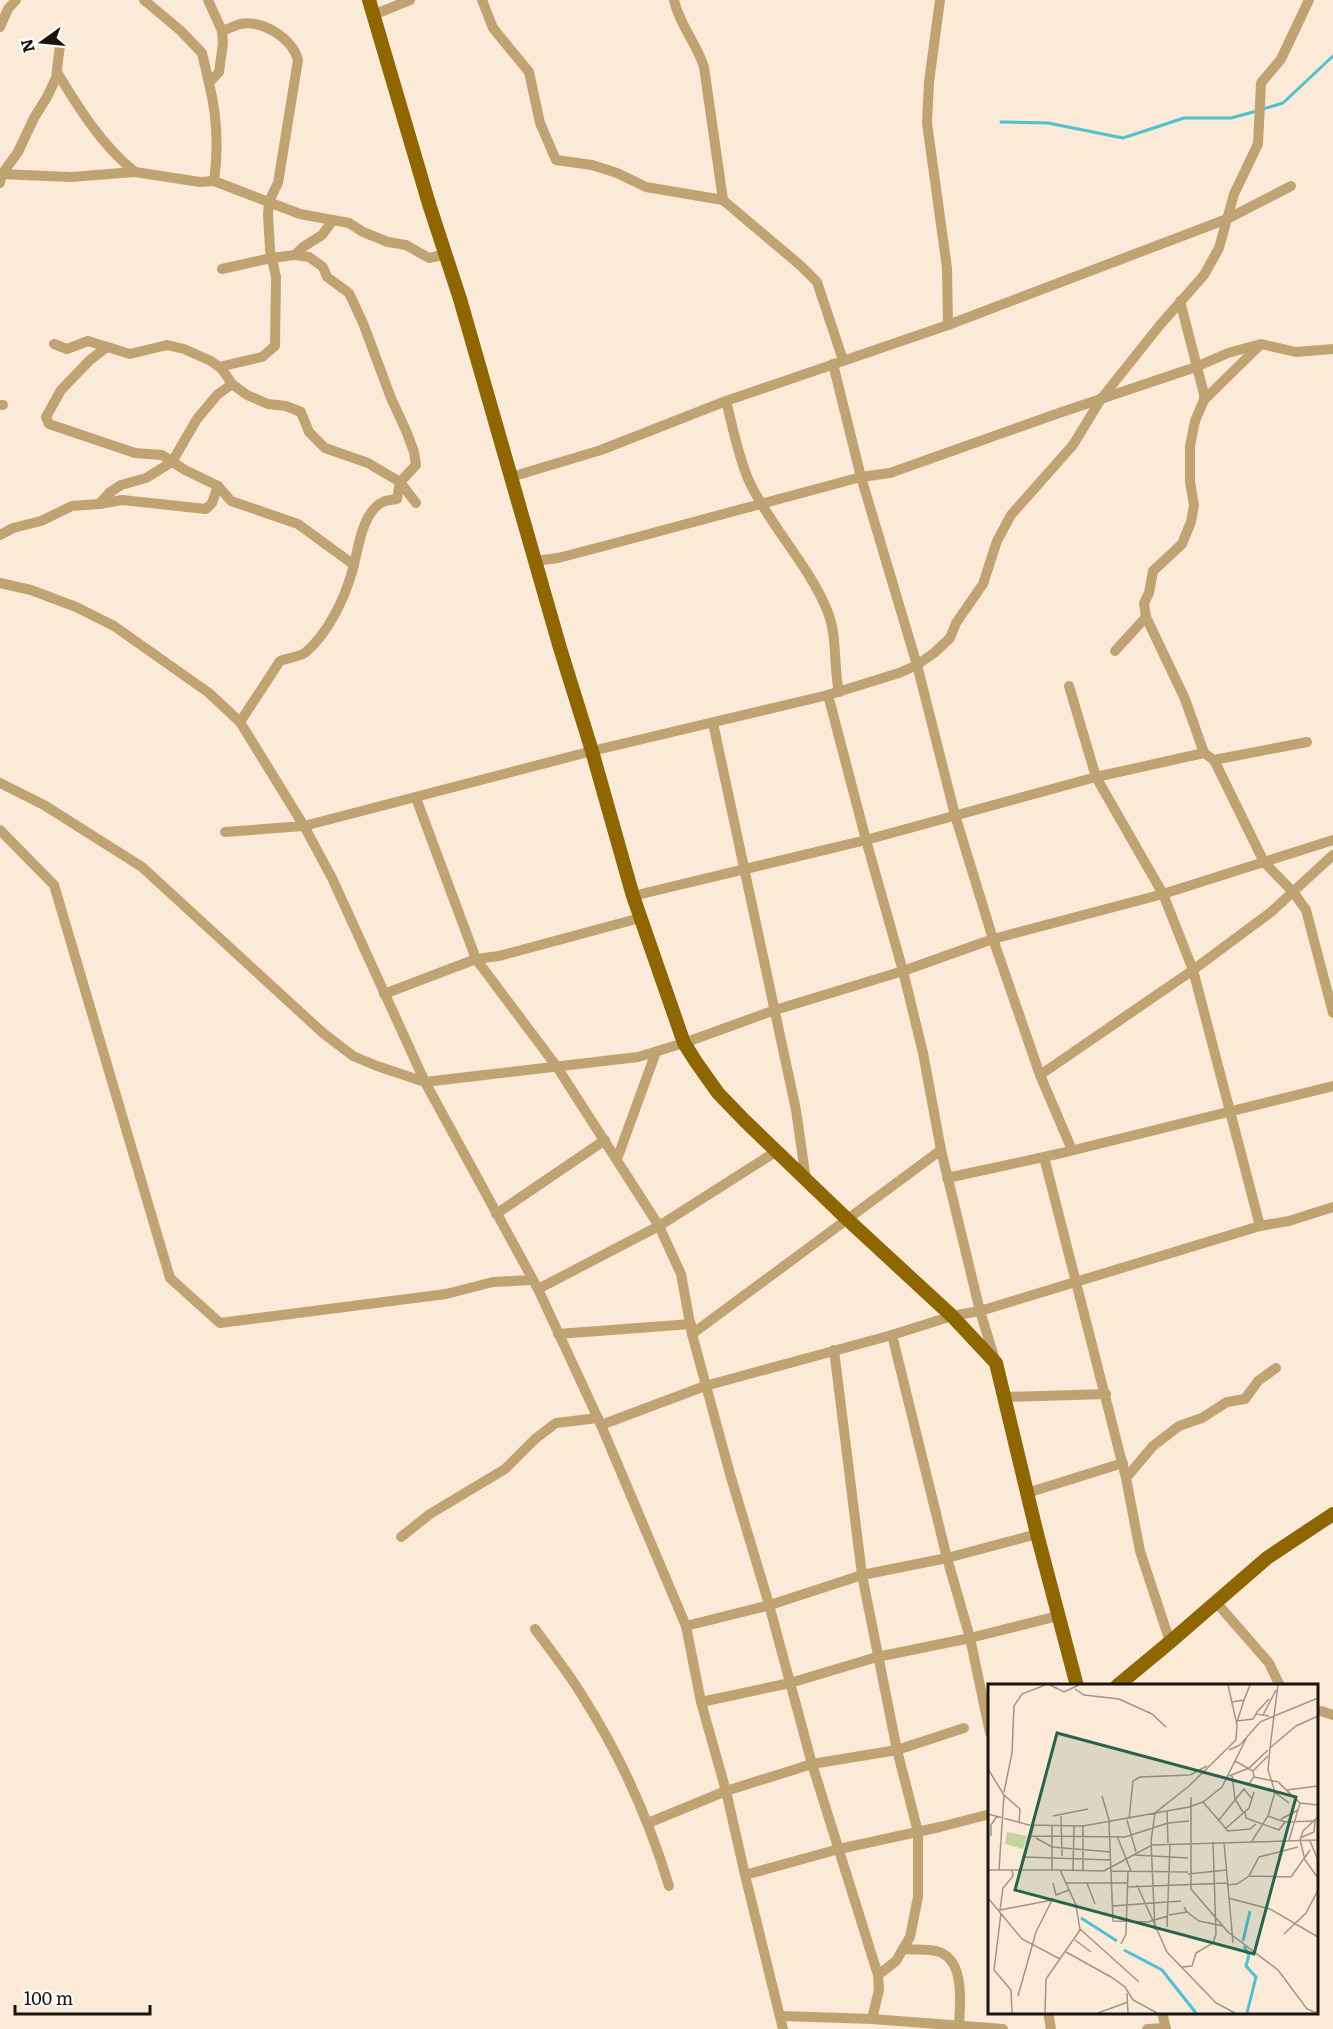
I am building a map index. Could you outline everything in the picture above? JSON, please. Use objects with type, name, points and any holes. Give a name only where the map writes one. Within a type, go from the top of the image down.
[{"type":"main road","points":[[369,0],[429,204],[447,255],[633,896],[684,1043],[718,1093],[806,1180],[952,1316],[996,1363],[1037,1534],[1076,1684]]},
{"type":"main road","points":[[1119,1684],[1267,1558],[1333,1514]]},
{"type":"street","points":[[0,27],[8,9],[16,0]]},
{"type":"street","points":[[144,0],[181,31],[202,53],[216,112],[218,134],[214,181]]},
{"type":"street","points":[[208,0],[222,31],[223,43],[219,72],[210,83]]},
{"type":"street","points":[[373,15],[410,0]]},
{"type":"street","points":[[482,0],[493,28],[529,72],[540,123],[556,160],[592,165],[617,173],[646,187],[723,200],[817,282],[838,362],[861,477],[916,665],[955,815],[993,939],[1040,1075],[1072,1150]]},
{"type":"street","points":[[674,0],[704,67],[723,200]]},
{"type":"street","points":[[940,0],[929,82],[927,123],[947,268],[948,326]]},
{"type":"street","points":[[225,832],[304,826],[592,751],[834,693],[890,676],[916,665],[934,653],[950,638],[956,623],[983,584],[997,541],[1011,514],[1072,445],[1101,399],[1204,275],[1220,248],[1234,194],[1258,144],[1261,83],[1281,59],[1309,0]]},
{"type":"street","points":[[222,31],[241,24],[256,24],[279,34],[296,51],[298,60],[278,183],[269,201],[271,258],[276,277],[275,346],[262,357],[223,366],[222,369]]},
{"type":"street","points":[[1,177],[18,152],[47,97],[57,72],[60,45]]},
{"type":"street","points":[[57,72],[119,160],[135,172]]},
{"type":"street","points":[[1,177],[71,177],[135,172],[200,182],[214,181],[300,214],[349,223],[363,232],[388,242],[406,245],[429,258],[447,255]]},
{"type":"street","points":[[511,477],[601,450],[726,401],[948,326],[1227,219],[1291,186]]},
{"type":"street","points":[[295,255],[322,235],[333,220]]},
{"type":"street","points":[[222,269],[271,258],[295,255],[309,257],[322,267],[327,277],[349,293],[414,452],[416,465],[400,482],[397,499],[383,502],[373,510],[357,548],[354,565],[336,612],[320,636],[304,654],[280,661],[240,722]]},
{"type":"street","points":[[1180,302],[1204,400]]},
{"type":"street","points":[[54,344],[67,349],[88,341],[130,354],[167,345],[184,349],[222,369],[232,384],[247,395],[267,404],[285,406],[301,412],[309,432],[325,448],[368,464],[400,482],[416,503]]},
{"type":"street","points":[[1262,344],[1204,400],[1195,421],[1190,446],[1190,482],[1194,505],[1191,522],[1182,544],[1153,571],[1149,593],[1144,603],[1146,617],[1185,699],[1204,753],[1214,760],[1264,862],[1294,893],[1306,910],[1333,1013]]},
{"type":"street","points":[[535,561],[558,558],[861,477],[890,473],[1196,367],[1228,353],[1262,344],[1296,352],[1333,349]]},
{"type":"street","points":[[107,347],[90,360],[61,390],[46,417],[49,424],[135,453],[162,454],[172,462],[218,486],[231,501],[298,524],[354,565]]},
{"type":"street","points":[[99,504],[121,485],[146,478],[172,462],[197,419],[217,395],[232,384]]},
{"type":"street","points":[[726,401],[740,456],[750,482],[828,611],[834,639],[834,693],[866,840],[903,971],[923,1053],[947,1178],[980,1311],[996,1363]]},
{"type":"street","points":[[0,535],[13,528],[41,521],[72,506],[122,500],[206,509],[212,503],[218,486]]},
{"type":"street","points":[[0,583],[31,590],[76,607],[114,626],[209,693],[240,722],[304,826],[332,878],[425,1082],[535,1284],[599,1422],[686,1626],[701,1702],[726,1791],[783,2029]]},
{"type":"street","points":[[1115,651],[1146,617]]},
{"type":"street","points":[[1069,686],[1096,777],[1163,894],[1193,970],[1232,1111],[1260,1226]]},
{"type":"street","points":[[713,723],[796,1110],[806,1180]]},
{"type":"street","points":[[1214,760],[1307,742]]},
{"type":"street","points":[[633,896],[866,840],[1096,777],[1204,753]]},
{"type":"street","points":[[0,783],[44,805],[142,867],[324,1033],[353,1056],[425,1082],[638,1057],[775,1010],[903,971],[993,939],[1163,894],[1333,840]]},
{"type":"street","points":[[416,798],[476,958],[557,1066],[659,1226],[681,1274],[705,1386],[770,1605],[812,1764],[878,1975],[879,1990],[872,2019]]},
{"type":"street","points":[[0,830],[54,885],[170,1278],[220,1323],[446,1294],[493,1282],[535,1284],[659,1226],[777,1151]]},
{"type":"street","points":[[1040,1075],[1193,970],[1294,893],[1333,855]]},
{"type":"street","points":[[384,994],[476,958],[499,956],[640,918]]},
{"type":"street","points":[[617,1159],[656,1052]]},
{"type":"street","points":[[947,1178],[1044,1157],[1333,1086]]},
{"type":"street","points":[[496,1214],[605,1140]]},
{"type":"street","points":[[558,1334],[692,1329],[848,1220],[941,1150]]},
{"type":"street","points":[[1044,1157],[1123,1463],[1140,1551],[1170,1642]]},
{"type":"street","points":[[401,1538],[430,1514],[505,1469],[556,1423],[599,1422],[705,1386],[892,1335],[952,1316],[980,1311],[1260,1226],[1289,1221],[1333,1207]]},
{"type":"street","points":[[892,1335],[947,1558],[970,1638],[988,1724]]},
{"type":"street","points":[[834,1350],[862,1575],[897,1750],[918,1832],[918,1897],[910,1937],[896,1961],[878,1975]]},
{"type":"street","points":[[1126,1478],[1153,1446],[1179,1426],[1202,1418],[1227,1402],[1245,1399],[1258,1381],[1276,1368]]},
{"type":"street","points":[[1005,1396],[1106,1394]]},
{"type":"street","points":[[1027,1493],[1123,1463]]},
{"type":"street","points":[[686,1626],[770,1605],[862,1575],[947,1558],[1037,1534]]},
{"type":"street","points":[[1215,1601],[1269,1663],[1279,1684]]},
{"type":"street","points":[[701,1702],[790,1683],[877,1657],[970,1638],[1058,1616]]},
{"type":"street","points":[[535,1629],[582,1694],[603,1730],[648,1824],[669,1886]]},
{"type":"street","points":[[1321,1711],[1333,1714]]},
{"type":"street","points":[[648,1824],[726,1791],[812,1764],[897,1750],[964,1728]]},
{"type":"street","points":[[745,1875],[839,1849],[988,1814]]},
{"type":"street","points":[[903,1949],[936,1951],[945,1955],[957,1972],[961,1992],[958,2026]]},
{"type":"street","points":[[1048,2014],[1051,2029]]},
{"type":"street","points":[[1147,2029],[1166,2029],[1162,2014]]},
{"type":"street","points":[[781,2016],[872,2019],[1003,2029]]},
{"type":"waterway","points":[[1263,109],[1283,103],[1333,56]]},
{"type":"waterway","points":[[1001,122],[1048,123],[1123,138],[1184,118],[1231,118],[1257,111]]}]
